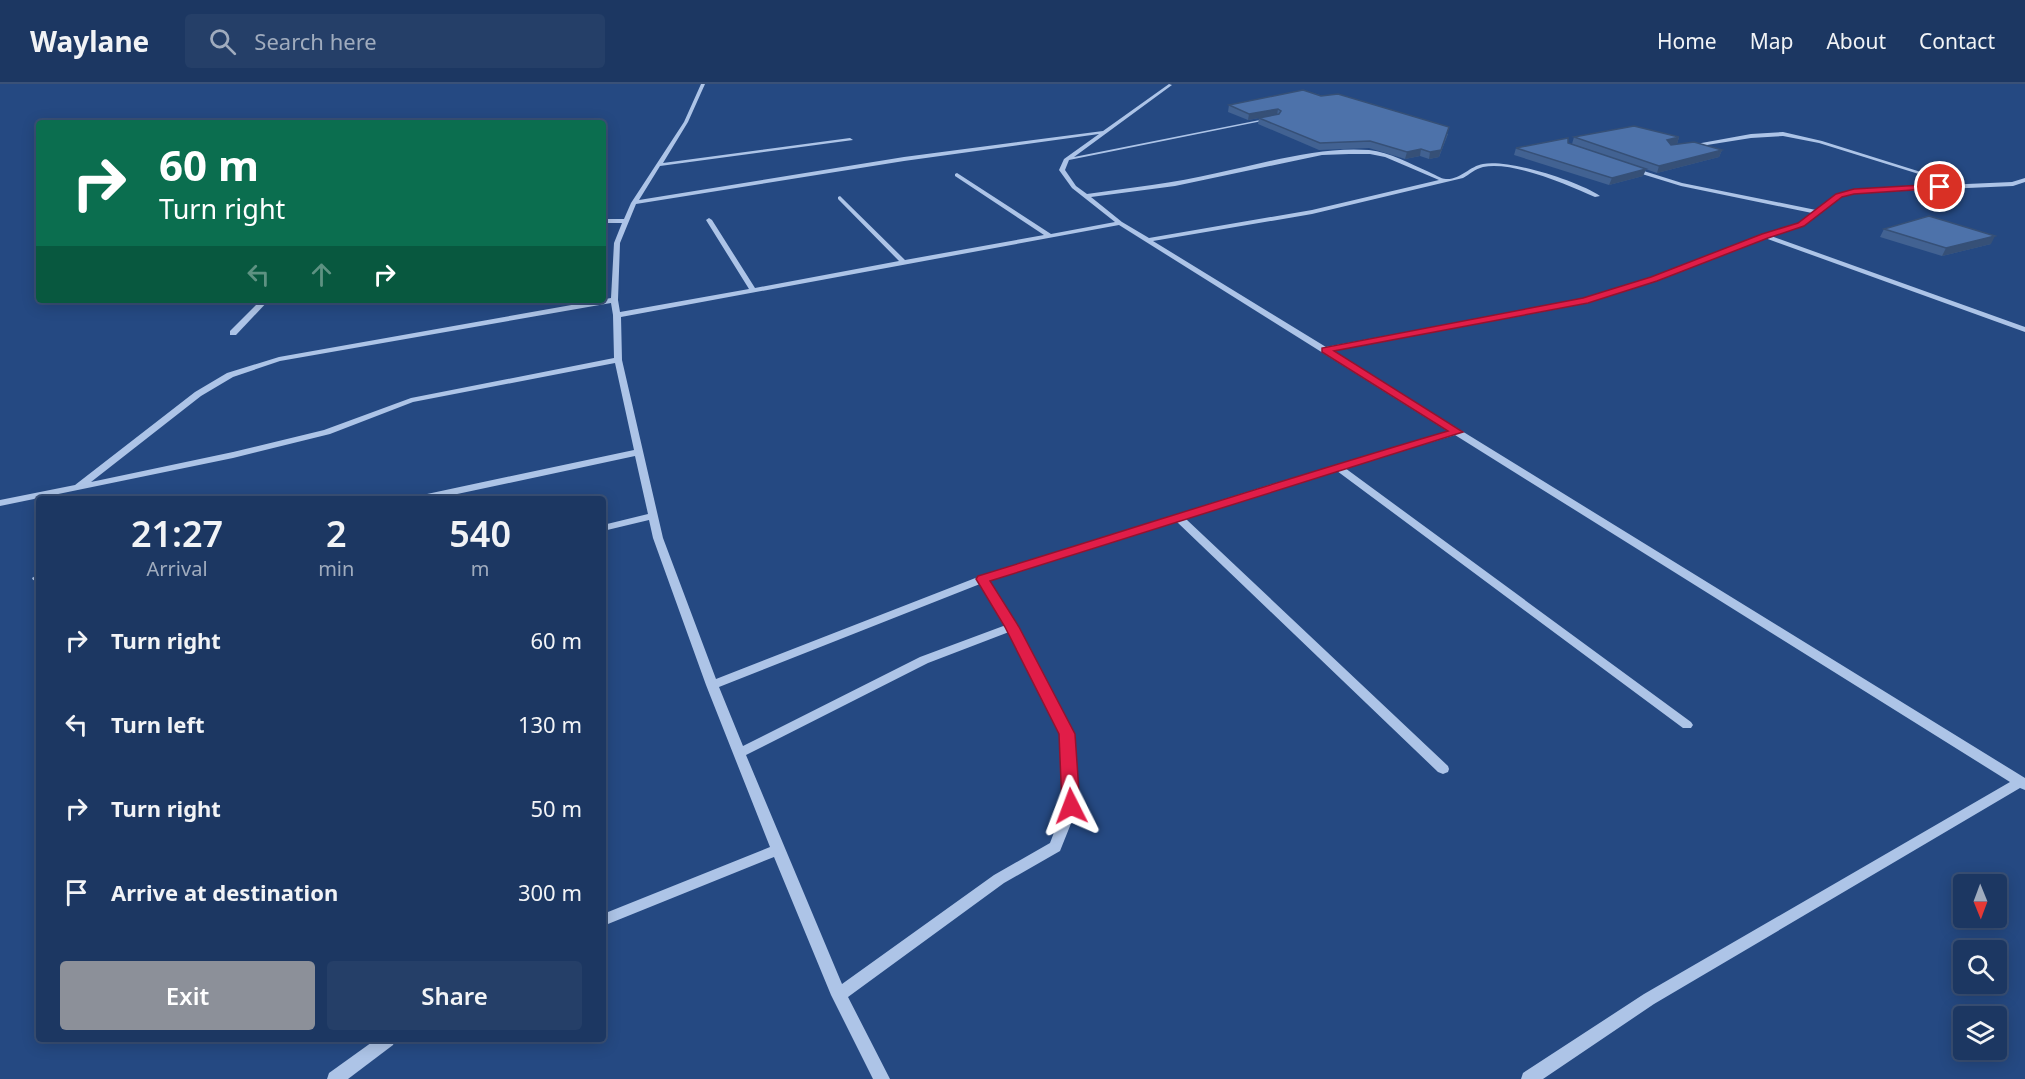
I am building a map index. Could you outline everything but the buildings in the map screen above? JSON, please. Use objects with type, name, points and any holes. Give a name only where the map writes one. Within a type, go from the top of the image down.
[{"type":"street","points":[[704,84],[686,122],[634,203],[617,243],[614,300],[617,315],[618,360],[658,538],[712,685],[778,850],[839,994],[882,1079]]},
{"type":"street","points":[[1170,85],[1066,160],[1062,170],[1074,187],[1120,223],[2023,784],[1649,999],[1528,1079]]},
{"type":"street","points":[[1066,160],[1276,118]]},
{"type":"street","points":[[634,203],[904,159],[1106,132]]},
{"type":"street","points":[[1682,147],[1751,136],[1783,134],[1820,142],[1962,186]]},
{"type":"street","points":[[658,165],[850,140]]},
{"type":"street","points":[[1086,196],[1175,184],[1322,153],[1370,152],[1387,156],[1443,180]]},
{"type":"street","points":[[1148,240],[1312,212],[1461,177],[1473,168],[1501,165],[1527,170],[1597,196]]},
{"type":"street","points":[[1620,166],[1681,184],[1817,212]]},
{"type":"street","points":[[957,175],[1050,236]]},
{"type":"street","points":[[1325,350],[1585,301],[1654,279],[1765,236],[1801,225],[1839,195],[1854,191],[2013,184],[2025,180]]},
{"type":"street","points":[[2013,184],[2025,187]]},
{"type":"street","points":[[840,198],[904,263]]},
{"type":"street","points":[[606,221],[627,220]]},
{"type":"street","points":[[709,220],[753,290]]},
{"type":"street","points":[[617,315],[1120,223]]},
{"type":"street","points":[[1765,236],[2025,330]]},
{"type":"street","points":[[606,301],[614,300]]},
{"type":"street","points":[[233,333],[262,303]]},
{"type":"street","points":[[76,488],[198,394],[230,375],[279,359],[595,303]]},
{"type":"street","points":[[0,502],[232,455],[327,432],[411,400],[618,360]]},
{"type":"street","points":[[712,685],[982,579],[1457,432]]},
{"type":"street","points":[[432,496],[639,452]]},
{"type":"street","points":[[1338,467],[1687,725]]},
{"type":"street","points":[[606,527],[653,516]]},
{"type":"street","points":[[1179,518],[1443,769]]},
{"type":"street","points":[[839,994],[999,879],[1055,847],[1071,806],[1067,734],[1012,627],[982,579]]},
{"type":"street","points":[[740,753],[924,660],[1012,627]]},
{"type":"street","points":[[606,919],[778,850]]},
{"type":"street","points":[[335,1079],[384,1042]]},
{"type":"route","points":[[1071,806],[1067,734],[1012,627],[982,579],[1279,485],[1457,432],[1325,350],[1585,301],[1654,279],[1765,236],[1801,225],[1839,195],[1854,191],[1940,187]]}]
